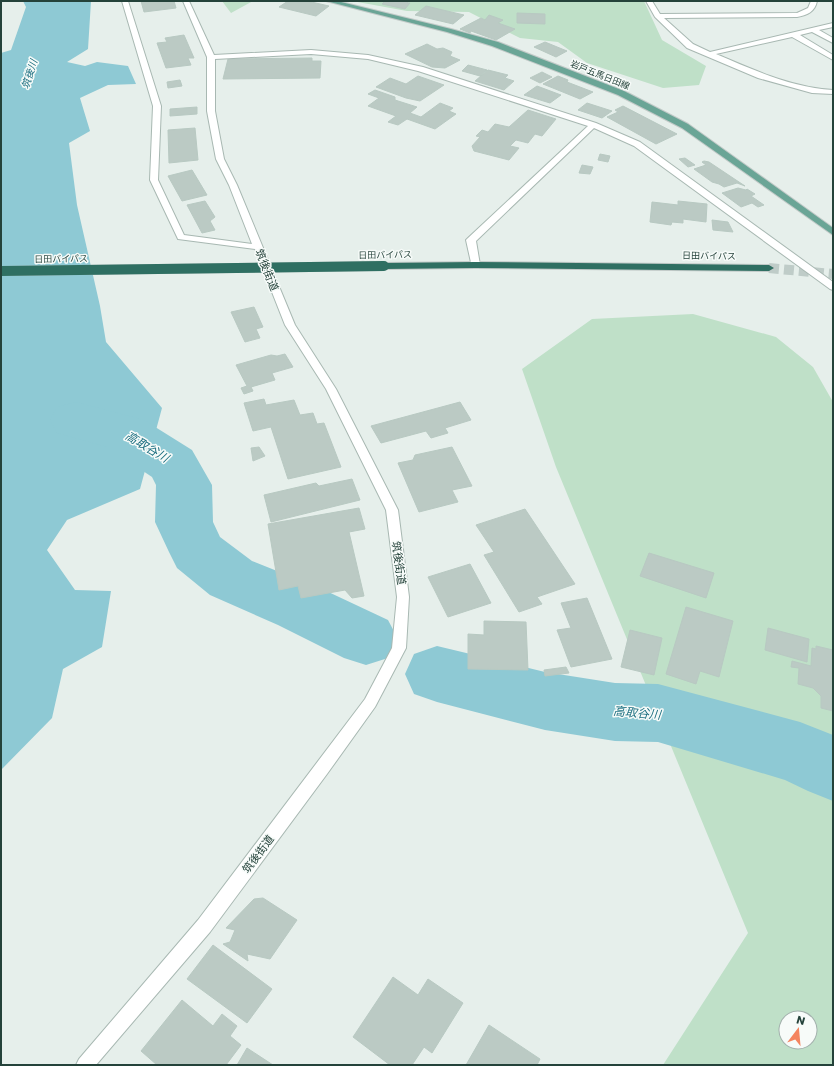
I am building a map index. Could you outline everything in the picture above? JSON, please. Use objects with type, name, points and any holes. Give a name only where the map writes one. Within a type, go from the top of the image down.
[{"type":"highway","name":"日田バイパス","points":[[1,271],[475,265],[769,268]]},
{"type":"main road","name":"岩戸五馬日田線","points":[[330,1],[449,30],[495,44],[621,93],[685,126],[833,232]]},
{"type":"street","points":[[125,1],[157,106],[154,180],[181,237],[258,247]]},
{"type":"street","name":"筑後街道","points":[[84,1065],[204,926],[318,775],[370,703],[399,648],[403,597],[392,510],[331,389],[290,325],[220,159],[211,111],[211,57],[186,1]]},
{"type":"street","points":[[649,1],[657,16],[690,46],[761,76],[812,91],[833,92]]},
{"type":"street","points":[[657,16],[797,15],[808,12],[813,7],[814,1]]},
{"type":"street","points":[[709,54],[833,25]]},
{"type":"street","points":[[813,30],[833,42]]},
{"type":"street","points":[[793,34],[833,58]]},
{"type":"street","points":[[211,57],[311,52],[368,57],[420,69],[593,125],[637,144],[833,287]]},
{"type":"street","points":[[475,265],[471,240],[593,125]]},
{"type":"green space","points":[[222,1],[253,1],[231,13]]},
{"type":"green space","points":[[352,1],[644,1],[662,40],[706,66],[699,85],[663,88],[587,63],[558,42],[520,38],[469,12],[407,11]]},
{"type":"green space","points":[[693,314],[776,337],[813,367],[833,402],[833,1065],[663,1065],[748,933],[556,467],[522,369],[592,319]]},
{"type":"water","name":"筑後川","points":[[23,1],[91,1],[88,49],[67,62],[85,66],[97,62],[128,66],[136,84],[108,85],[80,98],[90,131],[69,143],[77,205],[100,306],[106,342],[162,408],[140,489],[67,520],[47,550],[75,590],[111,591],[102,647],[63,669],[52,718],[1,770],[1,53],[11,50],[26,7]]},
{"type":"building","points":[[141,1],[174,1],[176,8],[144,12]]},
{"type":"building","points":[[288,1],[307,1],[329,6],[316,16],[279,7]]},
{"type":"building","points":[[385,1],[409,1],[407,3],[410,3],[405,9],[382,4]]},
{"type":"building","points":[[426,6],[464,15],[453,24],[415,15]]},
{"type":"building","points":[[517,13],[545,14],[545,24],[517,23]]},
{"type":"building","points":[[489,15],[503,20],[498,23],[515,29],[496,40],[471,31],[470,33],[460,29],[481,18],[485,20]]},
{"type":"building","points":[[184,35],[194,58],[188,58],[191,65],[166,68],[157,43],[167,42],[165,38]]},
{"type":"building","points":[[545,42],[567,51],[556,57],[534,47]]},
{"type":"building","points":[[427,44],[437,49],[443,48],[452,52],[450,56],[460,60],[445,68],[432,67],[405,54]]},
{"type":"building","points":[[312,58],[312,61],[321,61],[320,78],[223,79],[228,59]]},
{"type":"building","points":[[468,65],[487,70],[480,76],[462,71]]},
{"type":"building","points":[[488,70],[508,75],[505,78],[514,81],[504,90],[475,81]]},
{"type":"building","points":[[542,72],[552,77],[540,83],[530,78]]},
{"type":"building","points":[[418,76],[444,85],[420,101],[406,98],[376,87],[390,78],[406,84]]},
{"type":"building","points":[[558,76],[568,80],[567,82],[593,92],[580,99],[543,84]]},
{"type":"building","points":[[180,80],[182,86],[168,88],[167,82]]},
{"type":"building","points":[[537,86],[561,95],[550,103],[524,95]]},
{"type":"building","points":[[375,90],[395,97],[395,100],[417,107],[410,113],[421,117],[440,103],[453,108],[449,111],[456,114],[435,129],[407,119],[398,125],[388,122],[396,116],[368,106],[379,98],[368,94]]},
{"type":"building","points":[[587,103],[612,111],[602,118],[578,110]]},
{"type":"building","points":[[623,106],[677,134],[656,144],[607,117],[618,112],[615,110]]},
{"type":"building","points":[[197,107],[197,114],[170,116],[170,109]]},
{"type":"building","points":[[528,110],[556,119],[542,136],[535,134],[528,143],[516,140],[510,146],[519,148],[509,160],[474,151],[472,146],[480,137],[476,136],[482,130],[488,132],[495,124],[509,127]]},
{"type":"building","points":[[195,128],[198,160],[169,163],[168,130]]},
{"type":"building","points":[[600,154],[610,156],[608,162],[598,160]]},
{"type":"building","points":[[685,158],[695,165],[688,167],[679,159]]},
{"type":"building","points":[[702,162],[709,162],[745,186],[737,183],[724,187],[712,182],[694,169],[706,165]]},
{"type":"building","points":[[582,165],[593,167],[590,174],[579,173]]},
{"type":"building","points":[[192,170],[207,195],[182,201],[168,176]]},
{"type":"building","points":[[738,188],[747,189],[755,194],[751,196],[764,205],[758,207],[752,203],[741,207],[722,193]]},
{"type":"building","points":[[205,201],[215,217],[210,221],[215,230],[202,233],[187,205]]},
{"type":"building","points":[[678,201],[707,204],[706,222],[683,219],[683,223],[672,222],[671,225],[650,222],[652,202],[678,205]]},
{"type":"building","points":[[712,220],[728,222],[733,232],[713,230]]},
{"type":"building","points":[[254,307],[263,327],[256,329],[260,338],[245,342],[231,312]]},
{"type":"building","points":[[285,354],[293,367],[272,373],[275,380],[251,387],[253,391],[244,394],[241,388],[247,386],[236,365],[271,355],[277,356]]},
{"type":"building","points":[[264,399],[266,405],[294,400],[300,415],[313,413],[317,424],[324,423],[341,467],[288,479],[271,427],[253,431],[244,403]]},
{"type":"building","points":[[460,402],[471,420],[445,428],[448,433],[431,438],[426,431],[381,443],[371,426]]},
{"type":"building","points":[[259,447],[265,456],[253,461],[251,448]]},
{"type":"building","points":[[452,447],[472,486],[452,490],[458,502],[419,512],[398,463],[413,460],[415,455]]},
{"type":"building","points":[[352,479],[360,500],[271,522],[264,495],[316,483],[319,486]]},
{"type":"building","points":[[359,508],[365,529],[349,532],[364,596],[352,598],[345,590],[301,598],[298,586],[279,590],[268,524]]},
{"type":"building","points":[[525,509],[575,584],[537,597],[542,604],[519,612],[484,555],[494,552],[476,525]]},
{"type":"building","points":[[649,553],[714,573],[706,598],[640,576]]},
{"type":"building","points":[[470,564],[491,603],[448,617],[428,577]]},
{"type":"building","points":[[587,598],[612,659],[571,667],[557,630],[571,628],[561,603]]},
{"type":"building","points":[[686,607],[733,621],[719,677],[700,671],[696,684],[666,674]]},
{"type":"building","points":[[484,621],[526,622],[528,670],[468,669],[468,634],[484,635]]},
{"type":"building","points":[[768,628],[809,639],[807,662],[765,650]]},
{"type":"building","points":[[630,630],[662,638],[654,675],[621,667]]},
{"type":"building","points":[[816,646],[833,650],[833,711],[821,708],[821,696],[813,688],[798,684],[799,668],[791,667],[792,661],[811,666],[812,648],[816,649]]},
{"type":"building","points":[[566,667],[569,673],[545,676],[544,670]]},
{"type":"building","points":[[263,898],[297,920],[270,959],[247,954],[248,961],[223,944],[230,942],[235,930],[226,928],[254,899]]},
{"type":"building","points":[[213,945],[272,989],[247,1023],[187,979]]},
{"type":"building","points":[[393,977],[418,995],[428,979],[463,1003],[432,1053],[424,1047],[412,1065],[390,1065],[353,1037]]},
{"type":"building","points":[[182,1000],[213,1026],[222,1014],[237,1026],[230,1036],[241,1045],[226,1065],[157,1065],[141,1051]]},
{"type":"building","points":[[489,1025],[540,1059],[537,1065],[466,1065]]},
{"type":"building","points":[[247,1048],[273,1065],[237,1065]]},
{"type":"waterway","name":"高取谷川","points":[[76,420],[125,433],[173,464],[184,485],[184,522],[198,552],[231,578],[300,607],[366,639]]},
{"type":"waterway","name":"高取谷川","points":[[437,674],[545,701],[615,712],[658,713],[800,753],[833,769]]},
{"type":"tunnel","points":[[769,268],[833,274]]}]
